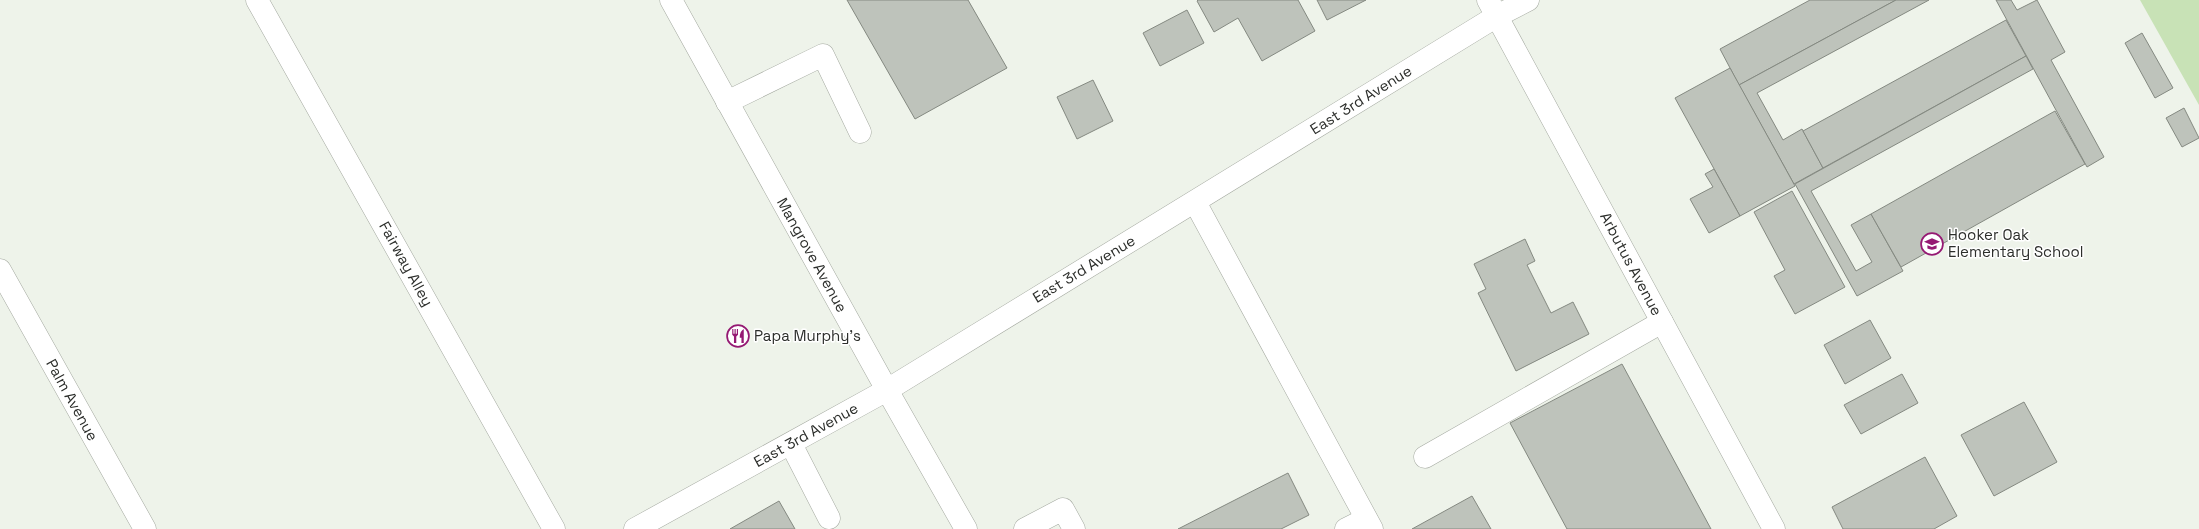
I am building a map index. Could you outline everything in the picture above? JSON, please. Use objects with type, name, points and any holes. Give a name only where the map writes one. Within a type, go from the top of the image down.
[{"type":"street","name":"Fairway Alley","points":[[257,0],[554,529]]},
{"type":"street","name":"Mangrove Avenue","points":[[671,0],[887,390],[966,529]]},
{"type":"street","name":"East 3rd Avenue","points":[[635,529],[887,390],[1195,202],[1492,8],[1528,0]]},
{"type":"street","name":"Arbutus Avenue","points":[[1492,8],[1774,529]]},
{"type":"street","points":[[727,102],[824,55],[860,132]]},
{"type":"street","points":[[1195,202],[1369,524],[1346,529]]},
{"type":"street","name":"Palm Avenue","points":[[0,270],[145,529]]},
{"type":"street","points":[[1425,456],[1662,322]]},
{"type":"street","points":[[791,444],[829,518]]},
{"type":"street","points":[[1025,529],[1063,509],[1074,529]]},
{"type":"green space","points":[[2140,0],[2199,0],[2199,105]]},
{"type":"building","points":[[847,0],[968,0],[1007,68],[915,119]]},
{"type":"building","points":[[1298,0],[1315,31],[1262,61],[1238,18],[1214,32],[1197,1]]},
{"type":"building","points":[[1317,0],[1366,0],[1327,20]]},
{"type":"building","points":[[1810,0],[1896,0],[1739,85],[1720,49]]},
{"type":"building","points":[[1896,0],[1929,0],[1757,93],[1783,140],[1802,129],[1823,168],[1794,184],[1739,85]]},
{"type":"building","points":[[1996,0],[2011,0],[2017,10],[2037,0],[2065,52],[2051,60],[2104,157],[2087,167]]},
{"type":"building","points":[[1187,10],[1204,43],[1160,66],[1143,33]]},
{"type":"building","points":[[2006,20],[2026,56],[1823,168],[1803,131]]},
{"type":"building","points":[[2142,33],[2173,88],[2155,98],[2125,43]]},
{"type":"building","points":[[2026,56],[2033,69],[1811,191],[1856,271],[1872,262],[1851,225],[1871,214],[1903,271],[1857,296],[1795,184]]},
{"type":"building","points":[[1730,68],[1795,186],[1740,216],[1675,98]]},
{"type":"building","points":[[1093,80],[1113,121],[1077,139],[1057,97]]},
{"type":"building","points":[[2184,108],[2199,138],[2182,147],[2166,118]]},
{"type":"building","points":[[2055,111],[2085,164],[1901,267],[1871,214]]},
{"type":"building","points":[[1714,169],[1740,216],[1709,233],[1690,199],[1713,187],[1705,174]]},
{"type":"building","points":[[1792,191],[1845,287],[1795,314],[1774,276],[1785,270],[1754,212]]},
{"type":"building","points":[[1525,239],[1535,261],[1527,265],[1551,313],[1573,302],[1589,334],[1516,371],[1478,293],[1486,289],[1474,264]]},
{"type":"building","points":[[1870,320],[1891,358],[1845,384],[1824,345]]},
{"type":"building","points":[[1622,364],[1711,529],[1567,529],[1510,423]]},
{"type":"building","points":[[1902,374],[1918,403],[1861,434],[1844,405]]},
{"type":"building","points":[[2024,402],[2057,462],[1994,496],[1961,435]]},
{"type":"building","points":[[1925,457],[1957,516],[1934,529],[1843,529],[1832,507]]},
{"type":"building","points":[[1288,473],[1309,515],[1281,529],[1178,529]]},
{"type":"building","points":[[1472,496],[1491,529],[1412,529]]},
{"type":"building","points":[[779,501],[795,529],[730,529]]},
{"type":"place","name":"Hooker Oak Elementary School","points":[[1932,244]]},
{"type":"place","name":"Papa Murphy's","points":[[738,336]]}]
